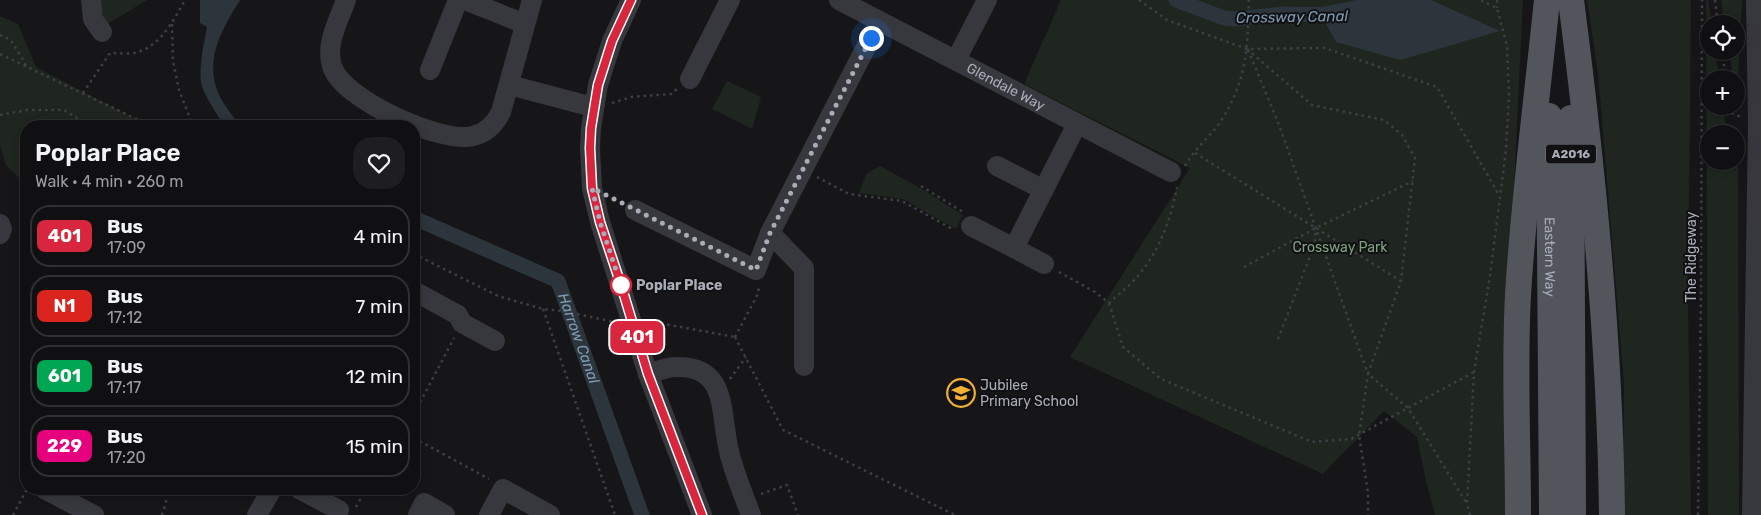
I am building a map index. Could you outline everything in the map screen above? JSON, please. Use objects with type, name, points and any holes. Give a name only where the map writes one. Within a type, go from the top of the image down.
[{"type":"main road","points":[[1518,515],[1518,296],[1525,205],[1548,0]]},
{"type":"main road","name":"Eastern Way","points":[[1548,0],[1552,515]]},
{"type":"main road","points":[[1571,0],[1586,115],[1601,278],[1612,470],[1612,515]]},
{"type":"main road","name":"Eastern Way","points":[[1571,0],[1573,515]]},
{"type":"street","points":[[91,0],[93,19],[102,32]]},
{"type":"street","points":[[346,0],[330,47],[331,66],[339,81],[384,112],[403,120]]},
{"type":"street","points":[[430,70],[458,0]]},
{"type":"street","points":[[466,0],[525,24]]},
{"type":"street","points":[[420,127],[457,137],[472,136],[487,130],[498,119],[532,0]]},
{"type":"street","points":[[631,0],[604,62],[601,106],[590,148],[592,188],[600,222],[648,374],[702,515]]},
{"type":"street","points":[[690,79],[730,0]]},
{"type":"street","name":"Glendale Way","points":[[839,0],[1171,172]]},
{"type":"street","points":[[956,60],[986,0]]},
{"type":"street","points":[[1752,515],[1758,124],[1756,0]]},
{"type":"street","points":[[635,210],[756,270],[770,233],[879,22]]},
{"type":"street","points":[[509,85],[601,106]]},
{"type":"street","points":[[1014,248],[1077,124]]},
{"type":"street","points":[[997,166],[1044,190]]},
{"type":"street","points":[[0,224],[2,229],[0,234]]},
{"type":"street","points":[[966,224],[1044,264]]},
{"type":"street","points":[[770,233],[804,268],[804,366]]},
{"type":"street","points":[[420,295],[494,340]]},
{"type":"street","points":[[648,374],[676,366],[698,369],[710,377],[719,391],[728,448],[749,507]]},
{"type":"street","points":[[489,515],[503,489],[550,515]]},
{"type":"street","points":[[56,495],[94,515]]},
{"type":"street","points":[[257,515],[269,495]]},
{"type":"street","points":[[311,495],[345,512]]},
{"type":"street","points":[[418,515],[424,504],[444,515]]},
{"type":"path","points":[[82,93],[110,53],[132,53],[142,51],[152,45],[172,22],[185,0]]},
{"type":"path","points":[[1139,0],[1167,20],[1247,49],[1325,48],[1437,87],[1500,196]]},
{"type":"path","points":[[1249,0],[1247,49],[1280,125],[1368,374],[1408,408],[1467,504],[1470,515]]},
{"type":"path","points":[[1480,0],[1497,8]]},
{"type":"path","points":[[1467,504],[1474,372],[1506,150],[1509,95],[1507,46],[1496,0]]},
{"type":"path","name":"The Ridgeway","points":[[1698,515],[1702,0]]},
{"type":"path","points":[[1715,0],[1717,15]]},
{"type":"path","points":[[172,22],[173,61],[179,90],[191,120]]},
{"type":"path","points":[[0,35],[11,40],[27,66]]},
{"type":"path","points":[[1247,49],[1312,105],[1384,120],[1402,135],[1415,158],[1401,281],[1368,374],[1359,435],[1368,493],[1368,515]]},
{"type":"path","points":[[0,54],[138,120]]},
{"type":"path","points":[[601,106],[631,97],[670,94]]},
{"type":"path","points":[[0,115],[27,110],[64,110],[80,120]]},
{"type":"path","points":[[1195,153],[1401,281]]},
{"type":"path","points":[[804,169],[849,194],[902,200],[958,232],[966,224],[967,214],[920,186]]},
{"type":"path","points":[[1244,267],[1316,228],[1413,180]]},
{"type":"path","points":[[1278,339],[1314,246],[1316,228]]},
{"type":"path","points":[[420,257],[498,296],[543,309],[618,322]]},
{"type":"path","points":[[1044,264],[1095,292]]},
{"type":"path","points":[[735,337],[759,292],[758,280]]},
{"type":"path","points":[[1109,303],[1123,347],[1161,379],[1312,442],[1351,439],[1474,372]]},
{"type":"path","points":[[543,309],[616,515]]},
{"type":"path","points":[[420,402],[460,319]]},
{"type":"path","points":[[644,320],[735,337]]},
{"type":"path","points":[[735,337],[783,430],[955,515]]},
{"type":"path","points":[[719,391],[746,357]]},
{"type":"path","points":[[420,441],[494,482],[503,489]]},
{"type":"path","points":[[749,507],[787,484],[798,515]]},
{"type":"path","points":[[12,515],[23,495]]},
{"type":"path","points":[[162,515],[166,495]]},
{"type":"path","points":[[345,512],[361,495]]},
{"type":"green space","points":[[99,0],[147,0],[106,25]]},
{"type":"green space","name":"Crossway Park","points":[[1061,0],[1523,0],[1514,185],[1506,515],[1435,515],[1417,437],[1384,411],[1323,474],[1070,357],[1190,168],[1024,84]]},
{"type":"green space","points":[[1587,0],[1691,0],[1688,304],[1691,515],[1623,515],[1624,383],[1598,73]]},
{"type":"green space","points":[[1706,0],[1708,0],[1710,15],[1706,15]]},
{"type":"green space","points":[[1721,0],[1742,0],[1741,15],[1723,15]]},
{"type":"green space","points":[[0,16],[18,24],[36,67],[138,120],[20,120],[20,180],[6,165],[0,146]]},
{"type":"green space","points":[[1706,60],[1716,60],[1718,70],[1706,70]]},
{"type":"green space","points":[[1730,60],[1739,60],[1738,70],[1732,70]]},
{"type":"green space","points":[[727,81],[761,97],[752,129],[712,109]]},
{"type":"green space","points":[[1706,115],[1724,115],[1725,122],[1732,125],[1706,125]]},
{"type":"green space","points":[[880,166],[922,189],[963,215],[956,229],[903,199],[859,193],[866,174]]},
{"type":"green space","points":[[1707,170],[1738,170],[1739,515],[1708,515]]},
{"type":"shaded area","points":[[200,0],[240,0],[221,35],[214,59],[213,71],[220,97],[235,120],[221,120],[204,92],[201,82],[201,61],[207,27],[200,23]]},
{"type":"shaded area","points":[[1357,0],[1431,0],[1500,31],[1400,60],[1336,42],[1317,8]]},
{"type":"waterway","name":"Crossway Canal","points":[[1176,0],[1224,18],[1233,19],[1284,14],[1339,15]]},
{"type":"waterway","name":"Harrow Canal","points":[[420,221],[558,281],[642,515]]},
{"type":"bus line","name":"401","points":[[631,0],[604,62],[593,108],[590,148],[592,188],[600,222],[648,374],[702,515]]},
{"type":"place","name":"Poplar Place","points":[[621,285]]},
{"type":"place","name":"Jubilee Primary School","points":[[961,393]]},
{"type":"route","points":[[621,285],[600,222],[592,188],[756,270],[770,233],[871,38]]}]
